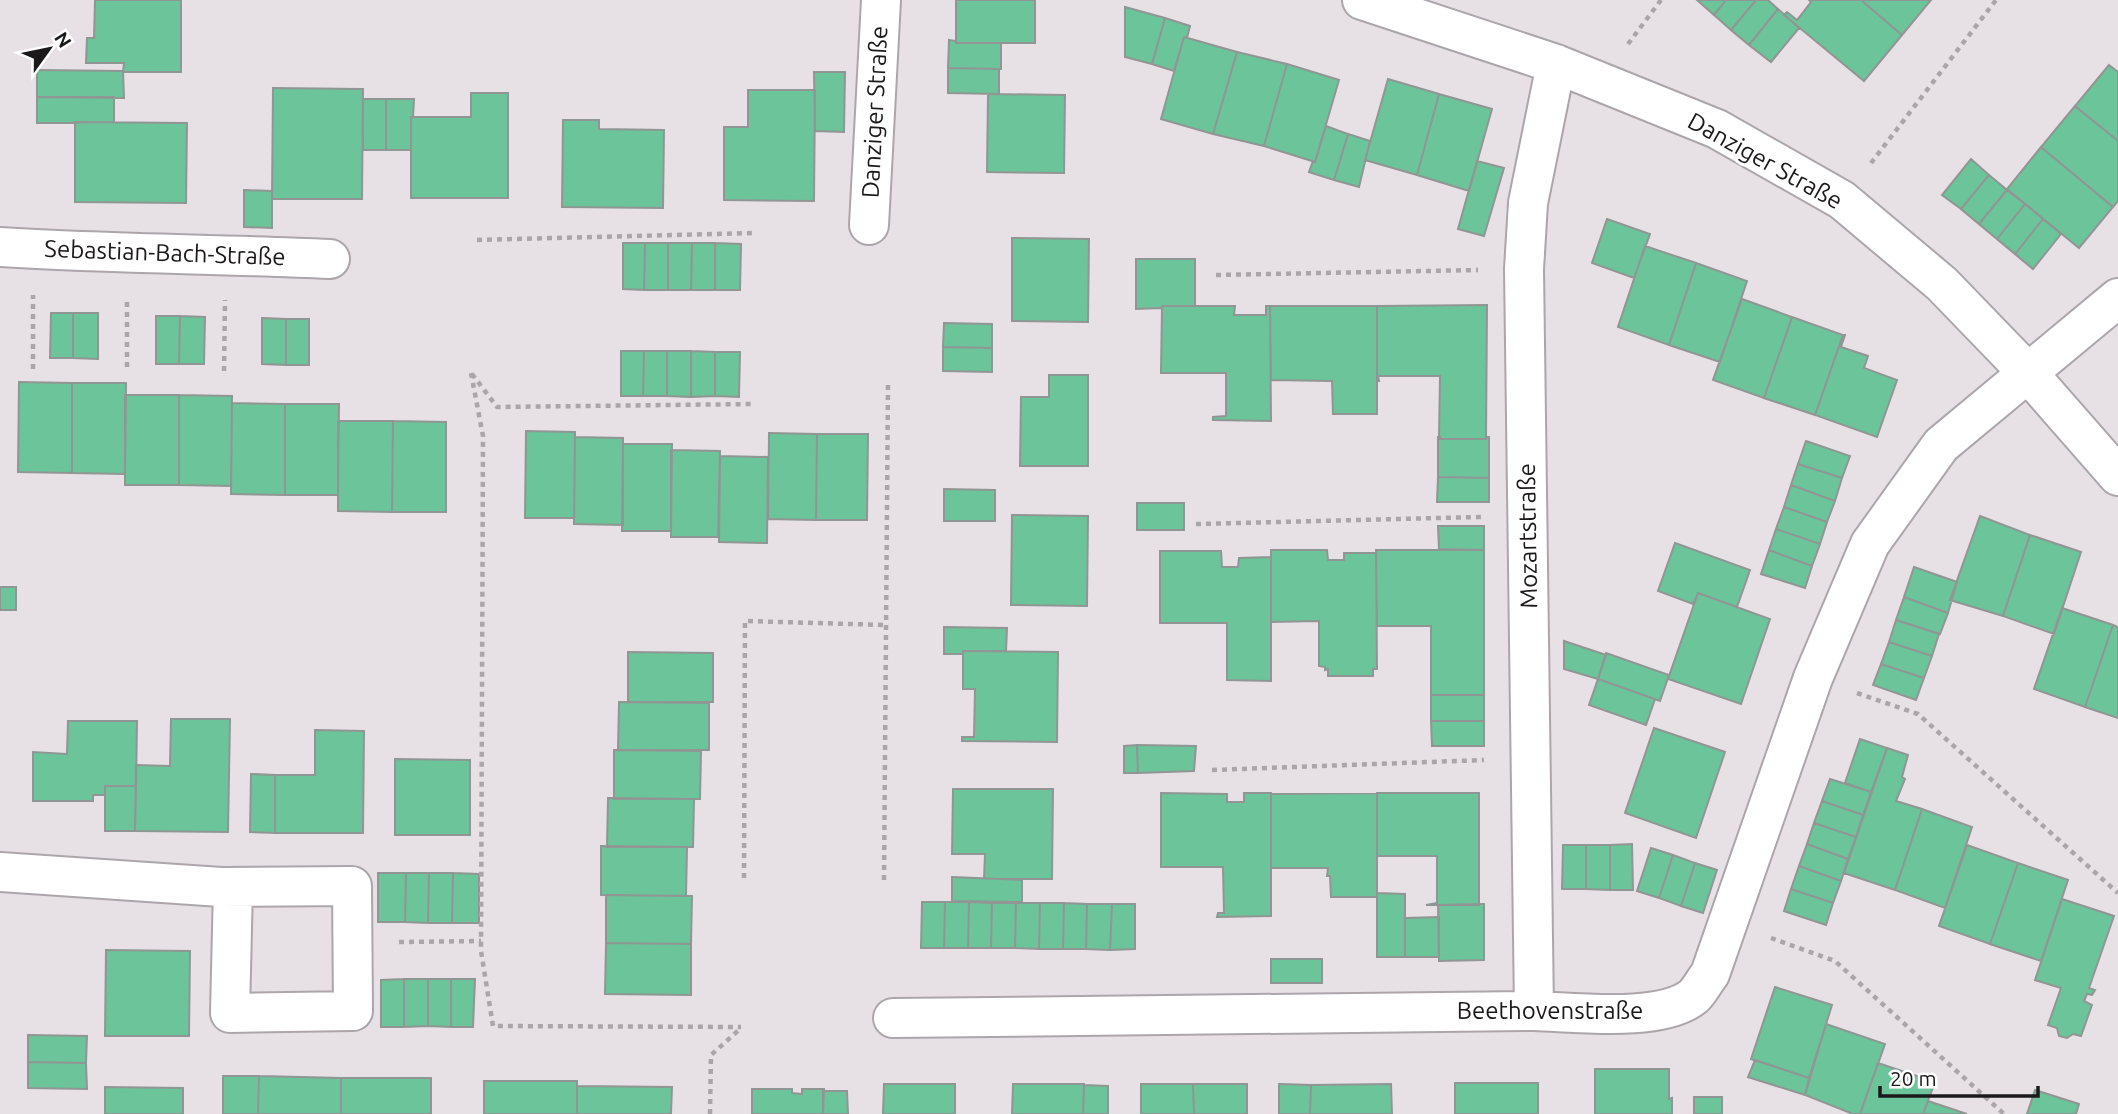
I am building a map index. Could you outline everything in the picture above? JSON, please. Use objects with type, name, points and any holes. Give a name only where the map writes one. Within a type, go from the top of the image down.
[{"type":"street","name":"Danziger Straße","points":[[869,225],[881,0]]},
{"type":"street","name":"Danziger Straße","points":[[1362,0],[1556,64],[1717,130],[1842,200],[1942,284],[2028,373],[2118,476]]},
{"type":"street","name":"Mozartstraße","points":[[1534,1011],[1524,270],[1528,203],[1556,64]]},
{"type":"street","name":"Sebastian-Bach-Straße","points":[[17,248],[330,259]]},
{"type":"street","name":"Beethovenstraße","points":[[893,1018],[1534,1011],[1623,1013],[1666,1010],[1694,996],[1710,974],[1813,678],[1870,544],[1941,445],[2118,298]]},
{"type":"street","points":[[0,872],[233,887],[352,886],[353,1011],[230,1013],[233,887]]},
{"type":"path","points":[[1842,200],[1996,0]]},
{"type":"path","points":[[477,240],[754,233]]},
{"type":"path","points":[[17,248],[33,369]]},
{"type":"path","points":[[127,367],[128,254]]},
{"type":"path","points":[[224,372],[226,254]]},
{"type":"path","points":[[1216,275],[1524,270]]},
{"type":"path","points":[[710,1114],[711,1055],[741,1027],[493,1026],[481,941],[483,436],[471,373],[497,407],[753,404]]},
{"type":"path","points":[[884,880],[888,383]]},
{"type":"path","points":[[1196,524],[1528,516]]},
{"type":"path","points":[[744,878],[745,621],[886,625]]},
{"type":"path","points":[[1813,678],[1918,714],[2118,893]]},
{"type":"path","points":[[1213,770],[1531,759]]},
{"type":"path","points":[[1727,923],[1835,961],[2004,1114]]},
{"type":"path","points":[[353,943],[481,941]]},
{"type":"building","points":[[95,0],[181,0],[181,72],[123,72],[124,63],[86,63],[87,38],[94,38]]},
{"type":"building","points":[[956,0],[1035,0],[1035,43],[956,43]]},
{"type":"building","points":[[1697,0],[1726,0],[1714,15]]},
{"type":"building","points":[[1726,0],[1756,0],[1731,30],[1714,15]]},
{"type":"building","points":[[1756,0],[1768,0],[1778,9],[1749,45],[1731,30]]},
{"type":"building","points":[[1809,0],[1861,0],[1902,35],[1864,81],[1784,15],[1787,12],[1797,20],[1811,2]]},
{"type":"building","points":[[1861,0],[1931,0],[1902,35]]},
{"type":"building","points":[[1125,7],[1165,18],[1152,64],[1125,57]]},
{"type":"building","points":[[1778,9],[1799,28],[1771,62],[1749,45]]},
{"type":"building","points":[[1165,18],[1190,26],[1174,71],[1152,64]]},
{"type":"building","points":[[1184,37],[1237,52],[1213,134],[1161,119]]},
{"type":"building","points":[[949,40],[956,43],[1001,43],[1001,69],[948,68]]},
{"type":"building","points":[[1237,52],[1287,64],[1264,146],[1213,134]]},
{"type":"building","points":[[1287,64],[1339,80],[1315,162],[1264,146]]},
{"type":"building","points":[[2109,65],[2118,72],[2118,141],[2075,106]]},
{"type":"building","points":[[948,68],[999,69],[999,94],[948,93]]},
{"type":"building","points":[[37,70],[123,71],[124,98],[37,97]]},
{"type":"building","points":[[814,72],[845,72],[844,132],[815,131]]},
{"type":"building","points":[[1388,79],[1439,94],[1417,175],[1365,160]]},
{"type":"building","points":[[273,88],[363,89],[362,199],[272,199]]},
{"type":"building","points":[[748,90],[815,90],[814,201],[724,200],[724,127],[748,127]]},
{"type":"building","points":[[471,93],[508,93],[508,198],[411,198],[411,117],[471,117]]},
{"type":"building","points":[[988,94],[1065,95],[1064,173],[987,172]]},
{"type":"building","points":[[1439,94],[1492,109],[1469,191],[1417,175]]},
{"type":"building","points":[[37,97],[114,97],[114,122],[37,123]]},
{"type":"building","points":[[363,99],[386,99],[386,150],[363,150]]},
{"type":"building","points":[[386,99],[414,99],[411,150],[386,150]]},
{"type":"building","points":[[2075,106],[2118,141],[2118,201],[2113,207],[2041,147]]},
{"type":"building","points":[[563,120],[599,120],[599,129],[664,130],[663,208],[562,207]]},
{"type":"building","points":[[75,122],[187,123],[186,203],[75,202]]},
{"type":"building","points":[[1326,126],[1348,134],[1334,180],[1309,172],[1313,161],[1315,162]]},
{"type":"building","points":[[1348,134],[1370,141],[1359,187],[1334,180]]},
{"type":"building","points":[[2041,147],[2113,207],[2079,248],[2007,189]]},
{"type":"building","points":[[1971,159],[1989,175],[1961,209],[1942,195]]},
{"type":"building","points":[[1477,161],[1504,168],[1484,236],[1458,229]]},
{"type":"building","points":[[1989,175],[2007,190],[1979,224],[1961,209]]},
{"type":"building","points":[[244,190],[272,191],[272,228],[244,227]]},
{"type":"building","points":[[2007,190],[2025,204],[1997,239],[1979,224]]},
{"type":"building","points":[[2025,204],[2043,219],[2015,254],[1997,239]]},
{"type":"building","points":[[1607,219],[1650,234],[1634,278],[1592,263]]},
{"type":"building","points":[[2043,219],[2061,234],[2033,269],[2015,254]]},
{"type":"building","points":[[1012,238],[1089,239],[1088,322],[1012,321]]},
{"type":"building","points":[[623,243],[645,243],[644,290],[623,289]]},
{"type":"building","points":[[645,243],[668,243],[668,290],[644,290]]},
{"type":"building","points":[[668,243],[692,243],[691,290],[668,290]]},
{"type":"building","points":[[692,243],[715,243],[715,290],[691,290]]},
{"type":"building","points":[[715,243],[741,244],[740,290],[715,290]]},
{"type":"building","points":[[1645,246],[1696,263],[1669,345],[1618,327]]},
{"type":"building","points":[[1136,259],[1195,259],[1195,306],[1136,309]]},
{"type":"building","points":[[1696,263],[1747,281],[1720,362],[1669,345]]},
{"type":"building","points":[[1742,299],[1792,317],[1764,398],[1713,380]]},
{"type":"building","points":[[1487,305],[1486,439],[1439,439],[1440,376],[1378,376],[1377,381],[1377,306]]},
{"type":"building","points":[[1162,306],[1235,306],[1234,315],[1266,315],[1266,306],[1270,306],[1271,421],[1213,420],[1213,417],[1226,416],[1226,373],[1161,373]]},
{"type":"building","points":[[1270,306],[1377,306],[1377,414],[1333,414],[1332,381],[1271,380]]},
{"type":"building","points":[[51,313],[73,313],[73,358],[50,358]]},
{"type":"building","points":[[73,313],[98,313],[98,359],[73,358]]},
{"type":"building","points":[[156,316],[180,316],[179,364],[156,364]]},
{"type":"building","points":[[180,316],[205,317],[204,364],[179,364]]},
{"type":"building","points":[[1792,317],[1843,335],[1815,415],[1764,398]]},
{"type":"building","points":[[262,318],[286,319],[286,365],[262,364]]},
{"type":"building","points":[[286,319],[309,319],[309,365],[286,365]]},
{"type":"building","points":[[944,323],[992,324],[992,348],[943,347]]},
{"type":"building","points":[[1843,335],[1841,347],[1868,356],[1864,368],[1897,380],[1877,437],[1815,415]]},
{"type":"building","points":[[943,347],[992,348],[992,372],[943,371]]},
{"type":"building","points":[[621,351],[644,351],[643,396],[621,396]]},
{"type":"building","points":[[644,351],[667,351],[667,396],[643,396]]},
{"type":"building","points":[[667,351],[691,351],[691,397],[667,396]]},
{"type":"building","points":[[691,351],[715,352],[715,396],[691,397]]},
{"type":"building","points":[[715,352],[740,352],[739,397],[715,396]]},
{"type":"building","points":[[1049,375],[1088,375],[1088,466],[1020,466],[1021,397],[1049,397]]},
{"type":"building","points":[[19,382],[72,383],[72,473],[18,472]]},
{"type":"building","points":[[72,383],[126,383],[125,474],[72,473]]},
{"type":"building","points":[[125,395],[179,395],[179,485],[125,485]]},
{"type":"building","points":[[179,395],[232,396],[231,486],[179,485]]},
{"type":"building","points":[[232,403],[285,404],[285,495],[231,494]]},
{"type":"building","points":[[285,404],[339,404],[338,495],[285,495]]},
{"type":"building","points":[[338,421],[393,421],[392,512],[338,511]]},
{"type":"building","points":[[393,421],[446,422],[446,512],[392,512]]},
{"type":"building","points":[[526,431],[575,432],[574,518],[525,518]]},
{"type":"building","points":[[769,433],[817,434],[816,520],[768,519]]},
{"type":"building","points":[[817,434],[868,434],[867,520],[816,520]]},
{"type":"building","points":[[575,437],[623,438],[623,525],[574,524]]},
{"type":"building","points":[[1438,437],[1489,437],[1489,478],[1438,477]]},
{"type":"building","points":[[1806,441],[1850,456],[1842,478],[1798,464]]},
{"type":"building","points":[[623,444],[672,444],[671,531],[622,531]]},
{"type":"building","points":[[671,450],[720,451],[718,537],[671,537]]},
{"type":"building","points":[[720,456],[768,457],[767,543],[719,542]]},
{"type":"building","points":[[1798,464],[1842,478],[1835,501],[1791,485]]},
{"type":"building","points":[[1438,477],[1489,478],[1489,502],[1437,502]]},
{"type":"building","points":[[1791,485],[1835,501],[1827,522],[1784,507]]},
{"type":"building","points":[[944,489],[995,490],[995,521],[944,521]]},
{"type":"building","points":[[1137,503],[1184,503],[1184,530],[1137,530]]},
{"type":"building","points":[[1784,507],[1827,522],[1820,544],[1776,529]]},
{"type":"building","points":[[1012,515],[1088,516],[1087,606],[1011,605]]},
{"type":"building","points":[[1980,516],[2030,535],[2003,616],[1950,600]]},
{"type":"building","points":[[1438,526],[1484,526],[1484,550],[1439,549]]},
{"type":"building","points":[[1776,529],[1820,544],[1812,566],[1769,550]]},
{"type":"building","points":[[2030,535],[2081,552],[2054,634],[2003,616]]},
{"type":"building","points":[[1675,543],[1750,570],[1737,607],[1698,593],[1693,604],[1658,591]]},
{"type":"building","points":[[1271,550],[1327,550],[1328,560],[1344,560],[1344,553],[1376,553],[1377,669],[1373,669],[1373,676],[1328,676],[1328,669],[1319,666],[1319,621],[1271,622]]},
{"type":"building","points":[[1376,550],[1484,550],[1484,695],[1431,695],[1431,626],[1377,626]]},
{"type":"building","points":[[1769,550],[1812,566],[1805,588],[1761,574]]},
{"type":"building","points":[[1160,551],[1221,551],[1222,567],[1238,567],[1239,558],[1271,557],[1271,681],[1227,680],[1227,623],[1160,623]]},
{"type":"building","points":[[1914,567],[1957,582],[1948,613],[1904,597]]},
{"type":"building","points":[[0,587],[16,587],[16,610],[0,610]]},
{"type":"building","points":[[1698,593],[1770,619],[1741,704],[1668,679]]},
{"type":"building","points":[[1904,597],[1948,613],[1940,634],[1896,620]]},
{"type":"building","points":[[2062,608],[2113,625],[2085,707],[2034,689]]},
{"type":"building","points":[[1896,620],[1939,634],[1932,656],[1889,642]]},
{"type":"building","points":[[2113,625],[2118,627],[2118,718],[2085,707]]},
{"type":"building","points":[[944,627],[1007,628],[1006,651],[944,654]]},
{"type":"building","points":[[1564,641],[1606,655],[1598,679],[1564,669]]},
{"type":"building","points":[[1889,642],[1932,656],[1924,678],[1881,664]]},
{"type":"building","points":[[963,651],[1058,652],[1057,742],[962,741],[962,737],[974,737],[975,689],[963,689]]},
{"type":"building","points":[[628,652],[713,653],[713,702],[628,702]]},
{"type":"building","points":[[1606,653],[1669,675],[1660,701],[1598,679]]},
{"type":"building","points":[[1881,664],[1924,678],[1916,700],[1873,685]]},
{"type":"building","points":[[1598,679],[1655,699],[1646,725],[1589,705]]},
{"type":"building","points":[[1431,695],[1484,695],[1484,721],[1431,721]]},
{"type":"building","points":[[619,702],[709,703],[709,750],[618,750]]},
{"type":"building","points":[[171,719],[230,719],[228,832],[135,831],[136,765],[170,766]]},
{"type":"building","points":[[68,721],[137,721],[136,786],[105,786],[105,795],[93,795],[93,801],[33,801],[33,752],[67,754]]},
{"type":"building","points":[[1431,721],[1484,721],[1484,746],[1432,746]]},
{"type":"building","points":[[1654,728],[1725,752],[1696,838],[1625,813]]},
{"type":"building","points":[[315,730],[364,731],[363,833],[275,833],[275,775],[315,775]]},
{"type":"building","points":[[1860,739],[1887,748],[1871,792],[1845,783]]},
{"type":"building","points":[[1137,745],[1138,773],[1124,773],[1124,746]]},
{"type":"building","points":[[1137,745],[1196,746],[1194,771],[1138,773]]},
{"type":"building","points":[[1887,748],[1908,755],[1902,777],[1905,779],[1896,801],[1922,809],[1895,890],[1844,873]]},
{"type":"building","points":[[614,750],[701,751],[700,799],[614,799]]},
{"type":"building","points":[[395,759],[470,760],[470,835],[395,835]]},
{"type":"building","points":[[251,774],[275,775],[275,833],[250,832]]},
{"type":"building","points":[[1830,779],[1871,792],[1863,815],[1822,801]]},
{"type":"building","points":[[105,786],[136,786],[135,831],[105,831]]},
{"type":"building","points":[[953,789],[1053,789],[1052,879],[984,879],[985,854],[952,854]]},
{"type":"building","points":[[1161,793],[1227,794],[1227,802],[1244,802],[1244,793],[1271,793],[1271,916],[1217,917],[1218,913],[1224,913],[1223,867],[1161,867]]},
{"type":"building","points":[[1377,793],[1479,793],[1479,905],[1426,905],[1437,903],[1437,856],[1377,856]]},
{"type":"building","points":[[1377,793],[1377,897],[1331,897],[1328,868],[1271,868],[1271,794]]},
{"type":"building","points":[[608,798],[694,799],[693,847],[607,847]]},
{"type":"building","points":[[1822,801],[1863,815],[1856,837],[1814,823]]},
{"type":"building","points":[[1922,809],[1972,827],[1945,908],[1895,890]]},
{"type":"building","points":[[1814,823],[1856,837],[1848,859],[1807,844]]},
{"type":"building","points":[[1632,844],[1633,890],[1610,890],[1610,845]]},
{"type":"building","points":[[1807,844],[1848,859],[1841,881],[1799,866]]},
{"type":"building","points":[[1563,845],[1586,845],[1586,889],[1562,889]]},
{"type":"building","points":[[1586,845],[1610,845],[1610,890],[1586,889]]},
{"type":"building","points":[[1967,845],[2018,863],[1990,944],[1939,926]]},
{"type":"building","points":[[601,846],[687,847],[686,896],[601,895]]},
{"type":"building","points":[[1651,848],[1673,855],[1659,898],[1637,891]]},
{"type":"building","points":[[1673,855],[1695,863],[1681,906],[1659,898]]},
{"type":"building","points":[[1695,863],[1717,870],[1703,913],[1681,906]]},
{"type":"building","points":[[2018,863],[2068,880],[2041,961],[1990,944]]},
{"type":"building","points":[[1799,866],[1841,881],[1833,903],[1791,889]]},
{"type":"building","points":[[378,873],[406,873],[405,922],[378,922]]},
{"type":"building","points":[[406,873],[429,873],[428,923],[405,922]]},
{"type":"building","points":[[429,873],[453,873],[452,923],[428,923]]},
{"type":"building","points":[[453,873],[479,874],[479,923],[452,923]]},
{"type":"building","points":[[952,877],[1022,880],[1022,902],[952,901]]},
{"type":"building","points":[[1791,889],[1833,903],[1826,925],[1784,911]]},
{"type":"building","points":[[1377,893],[1405,894],[1405,957],[1377,957]]},
{"type":"building","points":[[606,895],[692,896],[691,944],[606,943]]},
{"type":"building","points":[[2062,899],[2114,916],[2089,988],[2095,990],[2092,995],[2087,994],[2084,1001],[2092,1005],[2081,1036],[2073,1034],[2067,1038],[2059,1036],[2057,1028],[2048,1025],[2061,988],[2035,980]]},
{"type":"building","points":[[922,902],[945,902],[944,948],[921,948]]},
{"type":"building","points":[[945,902],[969,902],[968,948],[944,948]]},
{"type":"building","points":[[969,902],[992,903],[991,948],[968,948]]},
{"type":"building","points":[[992,903],[1016,903],[1015,948],[991,948]]},
{"type":"building","points":[[1016,903],[1040,903],[1039,949],[1015,948]]},
{"type":"building","points":[[1040,903],[1064,903],[1063,949],[1039,949]]},
{"type":"building","points":[[1064,903],[1087,904],[1086,949],[1063,949]]},
{"type":"building","points":[[1087,904],[1112,904],[1110,950],[1086,949]]},
{"type":"building","points":[[1112,904],[1135,904],[1135,949],[1110,950]]},
{"type":"building","points":[[1484,904],[1484,960],[1439,961],[1438,905]]},
{"type":"building","points":[[1439,917],[1439,957],[1405,957],[1405,918]]},
{"type":"building","points":[[606,943],[691,944],[691,995],[605,994]]},
{"type":"building","points":[[106,950],[190,951],[189,1036],[105,1036]]},
{"type":"building","points":[[1271,959],[1322,959],[1322,983],[1271,983]]},
{"type":"building","points":[[404,979],[428,979],[428,1026],[404,1027]]},
{"type":"building","points":[[404,979],[404,1027],[381,1027],[381,980]]},
{"type":"building","points":[[428,979],[451,979],[451,1027],[428,1026]]},
{"type":"building","points":[[451,979],[475,979],[473,1027],[451,1027]]},
{"type":"building","points":[[1775,987],[1832,1005],[1809,1078],[1751,1059]]},
{"type":"building","points":[[1826,1024],[1885,1044],[1860,1114],[1853,1114],[1805,1095]]},
{"type":"building","points":[[28,1035],[87,1036],[86,1063],[28,1062]]},
{"type":"building","points":[[1755,1060],[1809,1078],[1805,1095],[1748,1077]]},
{"type":"building","points":[[28,1062],[86,1063],[87,1089],[28,1088]]},
{"type":"building","points":[[1878,1063],[1935,1082],[1923,1114],[1860,1114]]},
{"type":"building","points":[[1595,1069],[1669,1069],[1672,1114],[1595,1114]]},
{"type":"building","points":[[223,1076],[259,1076],[258,1114],[223,1114]]},
{"type":"building","points":[[259,1076],[341,1078],[341,1114],[258,1114]]},
{"type":"building","points":[[341,1078],[431,1078],[431,1114],[341,1114]]},
{"type":"building","points":[[484,1081],[577,1081],[577,1114],[484,1114]]},
{"type":"building","points":[[1455,1083],[1538,1083],[1538,1114],[1455,1114]]},
{"type":"building","points":[[884,1084],[955,1084],[955,1114],[883,1114]]},
{"type":"building","points":[[1013,1084],[1084,1084],[1083,1114],[1012,1114]]},
{"type":"building","points":[[1141,1084],[1193,1084],[1194,1114],[1141,1114]]},
{"type":"building","points":[[1193,1084],[1247,1084],[1247,1114],[1194,1114]]},
{"type":"building","points":[[1279,1084],[1311,1085],[1310,1114],[1279,1114]]},
{"type":"building","points":[[1391,1084],[1392,1114],[1310,1114],[1311,1085]]},
{"type":"building","points":[[1084,1085],[1108,1086],[1108,1114],[1083,1114]]},
{"type":"building","points":[[577,1086],[672,1087],[671,1114],[577,1114]]},
{"type":"building","points":[[105,1087],[183,1088],[183,1114],[105,1114]]},
{"type":"building","points":[[752,1089],[792,1089],[792,1093],[802,1094],[802,1089],[824,1089],[823,1114],[752,1114]]},
{"type":"building","points":[[2035,1090],[2079,1104],[2076,1114],[2027,1114]]},
{"type":"building","points":[[823,1091],[847,1091],[848,1114],[823,1114]]},
{"type":"building","points":[[1694,1097],[1722,1097],[1722,1114],[1694,1114]]},
{"type":"building","points":[[1928,1101],[1967,1114],[1923,1114]]}]
